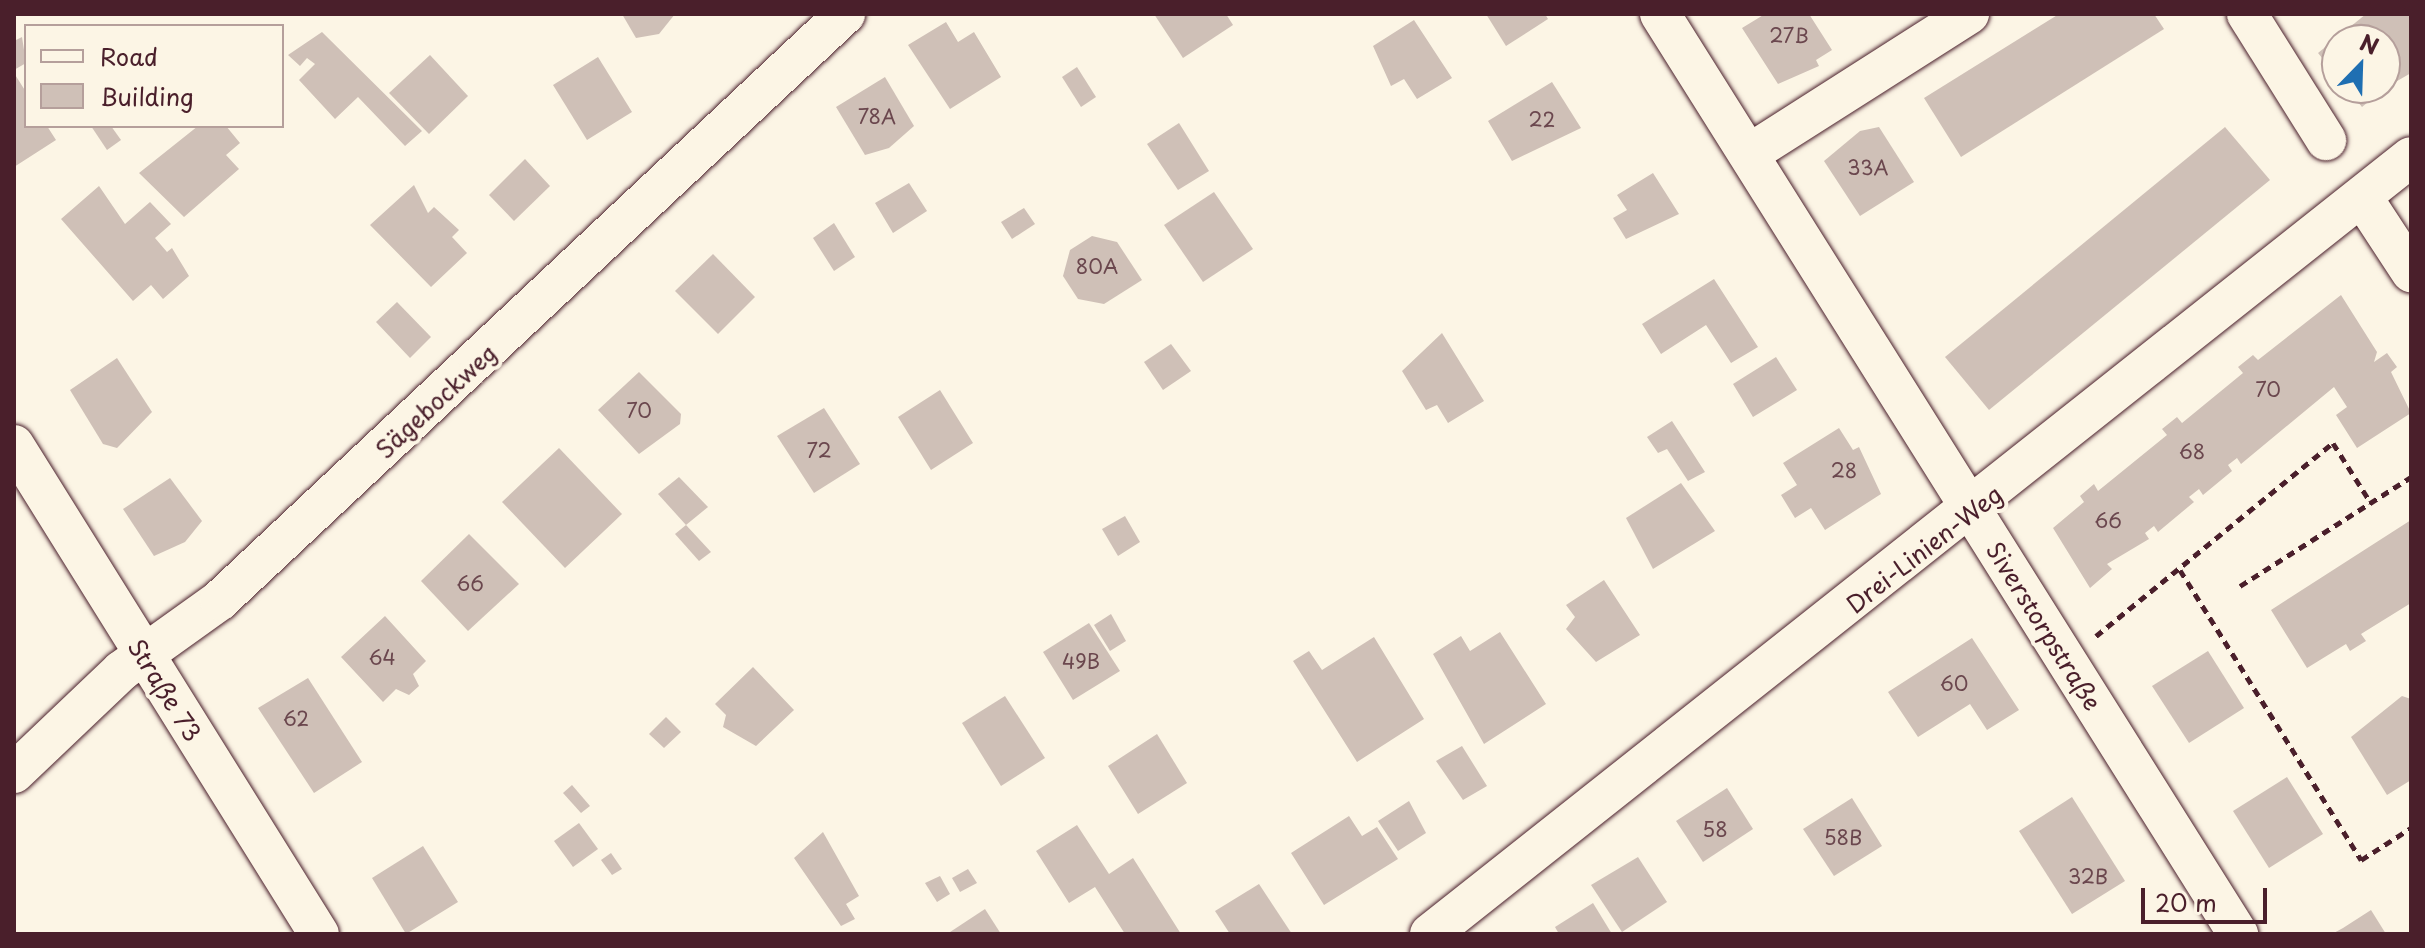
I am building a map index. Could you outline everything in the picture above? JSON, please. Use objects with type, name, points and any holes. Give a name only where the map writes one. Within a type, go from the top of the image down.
[{"type":"street","name":"Sägebockweg","points":[[14,773],[144,656],[231,590],[845,14]]},
{"type":"street","name":"Siverstorpstraße","points":[[1660,14],[2238,934]]},
{"type":"street","points":[[1749,154],[1969,14]]},
{"type":"street","points":[[2247,14],[2326,140]]},
{"type":"street","name":"Drei-Linien-Weg","points":[[1430,934],[1972,512],[2411,157]]},
{"type":"street","points":[[2362,197],[2411,272]]},
{"type":"street","name":"Straße 73","points":[[14,445],[319,934]]},
{"type":"path","points":[[2092,639],[2333,443],[2371,503]]},
{"type":"path","points":[[2240,586],[2411,477]]},
{"type":"path","points":[[2180,570],[2361,860],[2411,828]]},
{"type":"building","points":[[622,14],[675,14],[659,34],[636,38]]},
{"type":"building","points":[[1154,14],[1226,14],[1233,25],[1183,58]]},
{"type":"building","points":[[1486,14],[1545,14],[1548,19],[1506,46]]},
{"type":"building","points":[[1765,14],[1809,14],[1832,50],[1816,60],[1819,66],[1778,84],[1742,28]]},
{"type":"building","points":[[2059,14],[2154,14],[2164,29],[1961,157],[1924,98]]},
{"type":"building","points":[[2366,14],[2411,14],[2411,73],[2401,79],[2401,24],[2354,24]]},
{"type":"building","points":[[1414,20],[1452,78],[1417,99],[1404,79],[1391,86],[1373,46]]},
{"type":"building","points":[[946,22],[958,42],[974,32],[1001,77],[950,109],[908,45]]},
{"type":"building","points":[[322,32],[422,131],[405,146],[358,97],[335,119],[299,80],[315,64],[307,58],[300,66],[288,55]]},
{"type":"building","points":[[22,37],[24,64],[14,70],[14,41]]},
{"type":"building","points":[[430,55],[468,96],[429,134],[389,93]]},
{"type":"building","points":[[598,57],[632,112],[587,140],[553,85]]},
{"type":"building","points":[[1077,67],[1096,97],[1081,107],[1062,77]]},
{"type":"building","points":[[14,73],[24,89],[24,128],[48,128],[56,140],[14,167]]},
{"type":"building","points":[[885,77],[914,126],[889,148],[865,155],[836,107]]},
{"type":"building","points":[[1552,82],[1581,128],[1512,161],[1488,121]]},
{"type":"building","points":[[1179,123],[1209,171],[1178,190],[1147,144]]},
{"type":"building","points":[[1879,127],[1914,182],[1860,216],[1824,161],[1860,131]]},
{"type":"building","points":[[2225,127],[2270,180],[1989,410],[1945,357]]},
{"type":"building","points":[[92,128],[112,128],[121,140],[107,150]]},
{"type":"building","points":[[195,128],[228,128],[240,143],[226,155],[239,169],[184,217],[139,173]]},
{"type":"building","points":[[525,159],[550,186],[514,221],[489,195]]},
{"type":"building","points":[[1653,173],[1679,214],[1626,239],[1613,218],[1627,210],[1617,195]]},
{"type":"building","points":[[909,183],[927,211],[893,233],[875,203]]},
{"type":"building","points":[[414,185],[428,213],[434,207],[459,230],[452,237],[467,253],[431,287],[370,225]]},
{"type":"building","points":[[99,186],[125,224],[150,202],[171,224],[155,238],[167,252],[172,248],[189,276],[163,299],[151,285],[133,301],[61,219]]},
{"type":"building","points":[[1214,192],[1253,249],[1203,282],[1164,225]]},
{"type":"building","points":[[1024,208],[1035,224],[1012,239],[1001,222]]},
{"type":"building","points":[[834,223],[855,257],[834,271],[813,238]]},
{"type":"building","points":[[1092,236],[1117,242],[1142,280],[1104,304],[1078,299],[1063,276],[1070,250]]},
{"type":"building","points":[[713,254],[755,297],[718,334],[675,291]]},
{"type":"building","points":[[1714,279],[1758,347],[1731,363],[1706,325],[1661,354],[1642,324]]},
{"type":"building","points":[[2341,295],[2377,352],[2374,362],[2387,353],[2397,367],[2391,372],[2411,413],[2357,448],[2336,415],[2347,407],[2334,387],[2241,464],[2237,458],[2228,465],[2232,471],[2203,495],[2199,489],[2189,497],[2194,502],[2158,532],[2154,526],[2145,533],[2149,539],[2107,564],[2112,569],[2090,588],[2053,528],[2084,502],[2080,496],[2094,484],[2098,491],[2167,435],[2162,429],[2177,417],[2182,423],[2243,373],[2238,367],[2253,355],[2258,360]]},
{"type":"building","points":[[397,302],[431,337],[410,358],[376,322]]},
{"type":"building","points":[[1442,333],[1484,401],[1448,423],[1437,405],[1426,410],[1402,371]]},
{"type":"building","points":[[1171,344],[1191,371],[1163,390],[1144,362]]},
{"type":"building","points":[[1776,357],[1797,390],[1753,417],[1733,384]]},
{"type":"building","points":[[117,358],[152,412],[117,448],[103,444],[70,390]]},
{"type":"building","points":[[639,372],[681,414],[680,424],[639,454],[598,410]]},
{"type":"building","points":[[940,390],[973,443],[931,470],[898,417]]},
{"type":"building","points":[[824,408],[860,464],[814,493],[777,436]]},
{"type":"building","points":[[1672,421],[1705,472],[1688,481],[1667,449],[1658,453],[1647,437]]},
{"type":"building","points":[[1839,428],[1853,450],[1859,447],[1881,494],[1825,530],[1811,508],[1795,518],[1781,495],[1797,485],[1783,463]]},
{"type":"building","points":[[559,448],[622,514],[565,568],[502,502]]},
{"type":"building","points":[[679,477],[708,507],[686,525],[658,494]]},
{"type":"building","points":[[170,478],[202,521],[185,542],[154,556],[123,509]]},
{"type":"building","points":[[1681,483],[1715,531],[1653,569],[1626,518]]},
{"type":"building","points":[[1125,516],[1140,542],[1118,556],[1102,529]]},
{"type":"building","points":[[2411,520],[2411,603],[2361,634],[2366,641],[2350,651],[2346,644],[2307,668],[2271,610]]},
{"type":"building","points":[[686,525],[711,552],[699,561],[675,534]]},
{"type":"building","points":[[469,534],[519,584],[468,631],[421,581]]},
{"type":"building","points":[[1604,580],[1640,635],[1596,662],[1566,629],[1575,617],[1566,605]]},
{"type":"building","points":[[1111,614],[1126,641],[1110,651],[1094,625]]},
{"type":"building","points":[[385,616],[426,661],[413,674],[419,686],[409,695],[396,689],[383,702],[341,657]]},
{"type":"building","points":[[1089,623],[1120,671],[1073,700],[1043,652]]},
{"type":"building","points":[[1500,632],[1546,704],[1484,744],[1433,654],[1461,636],[1470,651]]},
{"type":"building","points":[[1374,637],[1424,719],[1357,762],[1293,661],[1309,651],[1322,670]]},
{"type":"building","points":[[1972,638],[2019,710],[1987,730],[1970,704],[1918,737],[1888,692]]},
{"type":"building","points":[[2208,651],[2244,708],[2189,743],[2152,686]]},
{"type":"building","points":[[753,667],[794,710],[756,746],[723,727],[726,715],[715,704]]},
{"type":"building","points":[[308,678],[362,762],[314,793],[258,708]]},
{"type":"building","points":[[1005,696],[1045,758],[1001,786],[962,723]]},
{"type":"building","points":[[2402,696],[2411,699],[2411,780],[2387,795],[2351,737]]},
{"type":"building","points":[[666,717],[681,732],[664,748],[649,734]]},
{"type":"building","points":[[1157,734],[1187,783],[1138,814],[1108,766]]},
{"type":"building","points":[[1462,746],[1487,786],[1463,800],[1436,761]]},
{"type":"building","points":[[2287,777],[2323,834],[2269,868],[2233,811]]},
{"type":"building","points":[[572,785],[590,806],[581,813],[563,793]]},
{"type":"building","points":[[1727,788],[1753,829],[1703,862],[1676,821]]},
{"type":"building","points":[[2072,797],[2125,881],[2072,914],[2019,831]]},
{"type":"building","points":[[1852,798],[1882,846],[1834,876],[1803,829]]},
{"type":"building","points":[[1409,801],[1426,833],[1398,851],[1378,821]]},
{"type":"building","points":[[1349,816],[1362,836],[1377,827],[1398,859],[1324,905],[1291,853]]},
{"type":"building","points":[[579,823],[598,849],[573,867],[554,841]]},
{"type":"building","points":[[1077,825],[1109,874],[1133,858],[1181,934],[1125,934],[1095,887],[1069,903],[1036,851]]},
{"type":"building","points":[[823,832],[859,896],[846,904],[855,919],[841,926],[794,858]]},
{"type":"building","points":[[423,846],[458,902],[406,934],[372,878]]},
{"type":"building","points":[[611,853],[622,869],[612,875],[601,860]]},
{"type":"building","points":[[1638,857],[1667,902],[1622,932],[1591,885]]},
{"type":"building","points":[[968,869],[977,883],[960,892],[952,878]]},
{"type":"building","points":[[940,876],[950,894],[937,902],[925,883]]},
{"type":"building","points":[[1259,884],[1292,934],[1230,934],[1215,911]]},
{"type":"building","points":[[1593,903],[1612,934],[1559,934],[1555,927]]},
{"type":"building","points":[[985,909],[1001,934],[947,934]]},
{"type":"building","points":[[2371,910],[2386,934],[2332,934],[2343,928]]}]
